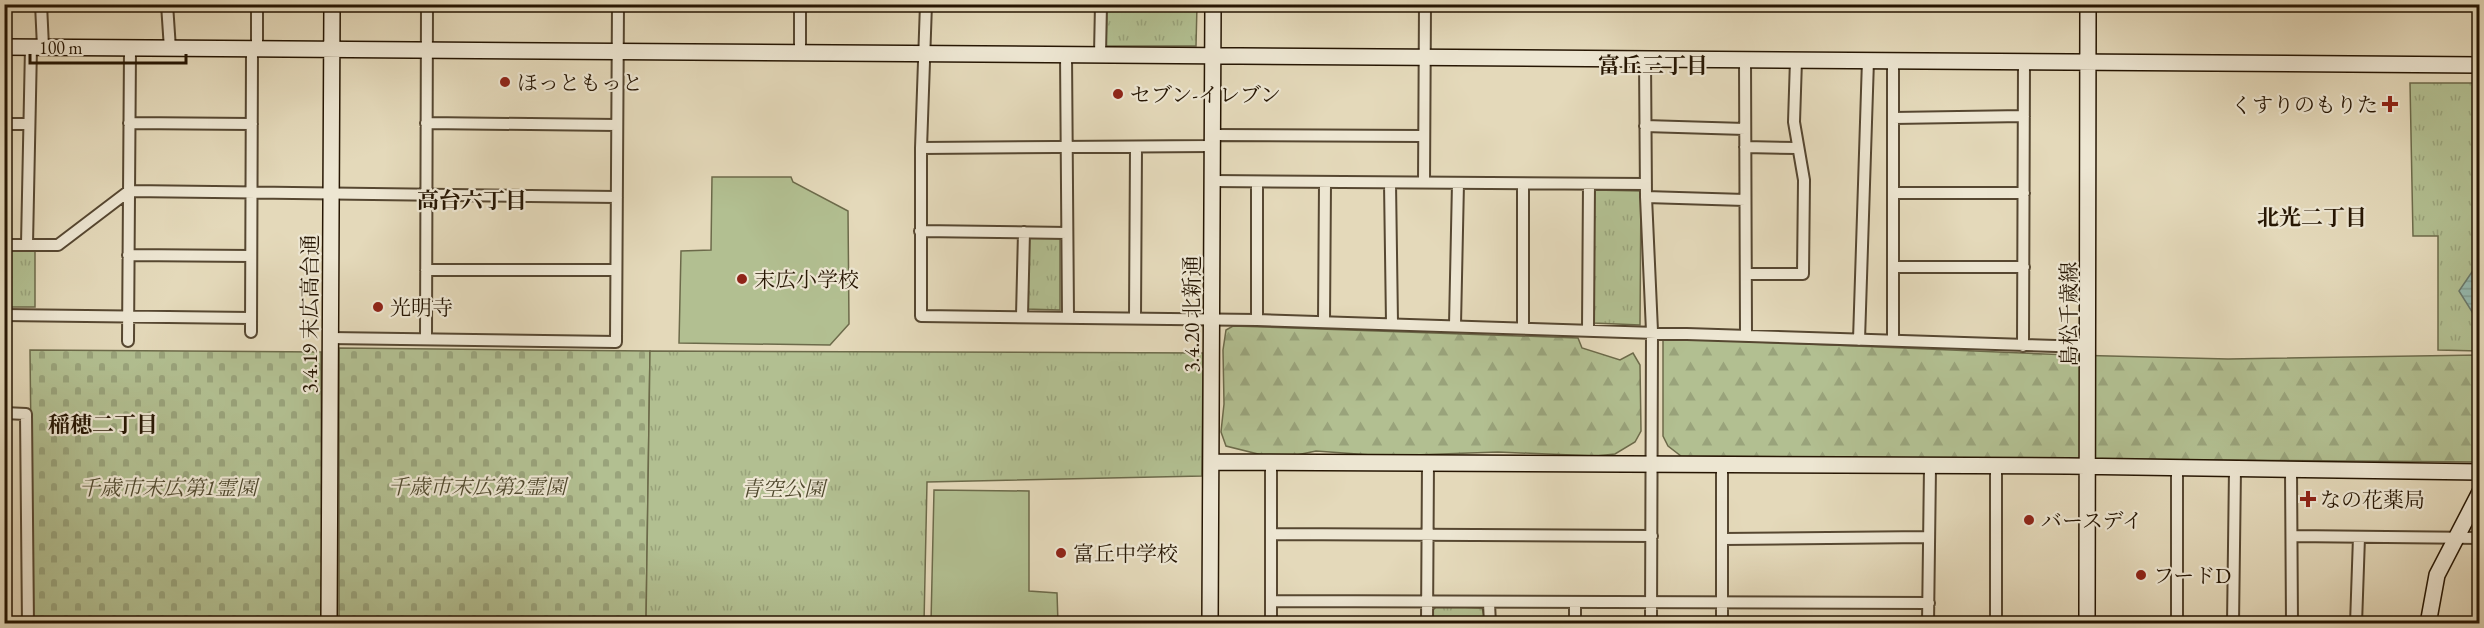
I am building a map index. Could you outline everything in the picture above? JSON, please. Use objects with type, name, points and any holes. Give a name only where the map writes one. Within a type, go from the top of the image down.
[{"type":"street","points":[[27,244],[29,124],[41,4]]},
{"type":"street","points":[[167,4],[170,49]]},
{"type":"street","points":[[251,332],[252,124],[257,4]]},
{"type":"street","name":"3.4.19 末広高台通","points":[[329,624],[332,4]]},
{"type":"street","points":[[426,339],[427,4]]},
{"type":"street","points":[[330,338],[616,342],[618,4]]},
{"type":"street","points":[[800,4],[800,53]]},
{"type":"street","points":[[926,4],[921,148],[921,316],[1392,323],[2089,347]]},
{"type":"street","points":[[1100,54],[1101,4]]},
{"type":"street","name":"3.4.20 北新通","points":[[1210,624],[1213,4]]},
{"type":"street","points":[[1424,183],[1425,4]]},
{"type":"street","name":"島松千歳線","points":[[2087,624],[2088,4]]},
{"type":"street","points":[[4,47],[2480,65]]},
{"type":"street","points":[[128,341],[130,48]]},
{"type":"street","points":[[1066,54],[1068,317]]},
{"type":"street","points":[[1645,58],[1646,197],[1652,331],[1651,624]]},
{"type":"street","points":[[1745,59],[1746,336]]},
{"type":"street","points":[[1746,274],[1803,274],[1804,180],[1794,122],[1796,60]]},
{"type":"street","points":[[1859,340],[1868,60]]},
{"type":"street","points":[[1893,61],[1893,339]]},
{"type":"street","points":[[2024,61],[2024,346]]},
{"type":"street","points":[[1893,118],[2024,116]]},
{"type":"street","points":[[129,123],[252,124]]},
{"type":"street","points":[[426,123],[617,125]]},
{"type":"street","points":[[4,124],[29,124]]},
{"type":"street","points":[[1645,126],[1745,129]]},
{"type":"street","points":[[921,148],[1136,147],[1213,140],[1423,136]]},
{"type":"street","points":[[1135,318],[1136,147]]},
{"type":"street","points":[[1745,147],[1797,148]]},
{"type":"street","points":[[1213,181],[1646,184]]},
{"type":"street","points":[[1257,182],[1257,320]]},
{"type":"street","points":[[1324,322],[1325,183]]},
{"type":"street","points":[[1390,183],[1392,323]]},
{"type":"street","points":[[1455,325],[1458,183]]},
{"type":"street","points":[[1523,184],[1523,327]]},
{"type":"street","points":[[1588,329],[1589,184]]},
{"type":"street","points":[[4,245],[58,245],[129,191],[617,197]]},
{"type":"street","points":[[1893,193],[2024,193]]},
{"type":"street","points":[[1646,197],[1745,200]]},
{"type":"street","points":[[920,231],[1067,233]]},
{"type":"street","points":[[1022,316],[1024,232]]},
{"type":"street","points":[[128,255],[250,256]]},
{"type":"street","points":[[1893,267],[2024,267]]},
{"type":"street","points":[[426,270],[616,270]]},
{"type":"street","points":[[4,315],[250,318]]},
{"type":"street","points":[[4,413],[26,414],[28,624]]},
{"type":"street","points":[[1212,462],[2088,466],[2480,472]]},
{"type":"street","points":[[1427,624],[1430,536],[1428,462]]},
{"type":"street","points":[[1271,463],[1271,624]]},
{"type":"street","points":[[1722,464],[1722,624]]},
{"type":"street","points":[[1928,624],[1930,467]]},
{"type":"street","points":[[1996,467],[1996,624]]},
{"type":"street","points":[[2177,468],[2177,624]]},
{"type":"street","points":[[2233,624],[2235,469]]},
{"type":"street","points":[[2291,470],[2292,624]]},
{"type":"street","points":[[2428,624],[2437,574],[2480,492]]},
{"type":"street","points":[[1271,534],[1652,536]]},
{"type":"street","points":[[2292,536],[2480,538]]},
{"type":"street","points":[[1723,539],[1929,537]]},
{"type":"street","points":[[2356,624],[2359,537]]},
{"type":"street","points":[[1271,601],[1929,603]]},
{"type":"street","points":[[1490,603],[1490,624]]},
{"type":"street","points":[[1575,603],[1575,624]]},
{"type":"green space","points":[[1107,5],[1197,5],[1196,46],[1106,46]]},
{"type":"green space","points":[[2410,83],[2479,83],[2479,351],[2438,350],[2438,236],[2413,236]]},
{"type":"green space","points":[[712,177],[791,177],[793,182],[848,211],[849,324],[830,345],[679,343],[681,251],[711,250]]},
{"type":"green space","points":[[1594,190],[1641,191],[1640,325],[1593,323]]},
{"type":"green space","points":[[1027,236],[1060,237],[1060,310],[1025,309]]},
{"type":"green space","points":[[5,251],[35,251],[35,307],[5,307]]},
{"type":"green space","points":[[1233,326],[1578,338],[1582,348],[1620,360],[1633,353],[1640,365],[1641,431],[1635,442],[1615,454],[1596,456],[1498,452],[1385,456],[1316,451],[1287,457],[1266,456],[1226,446],[1221,432],[1224,404],[1223,350],[1226,330]]},
{"type":"green space","points":[[1663,338],[2070,355],[2228,359],[2479,355],[2479,462],[1681,456],[1668,446],[1663,436]]},
{"type":"green space","name":"千歳市末広第2霊園","points":[[339,348],[650,351],[646,623],[339,624]]},
{"type":"green space","name":"千歳市末広第1霊園","points":[[30,350],[321,352],[322,623],[33,623]]},
{"type":"green space","name":"青空公園","points":[[650,351],[1203,353],[1202,476],[927,482],[924,623],[646,623]]},
{"type":"green space","points":[[934,490],[1029,491],[1029,591],[1057,593],[1058,623],[931,623]]},
{"type":"green space","points":[[1437,606],[1482,608],[1486,623],[1432,623],[1432,611]]},
{"type":"water","points":[[2479,253],[2479,323],[2459,291],[2474,269],[2474,258]]},
{"type":"place","name":"ほっともっと","points":[[505,82]]},
{"type":"place","name":"セブン-イレブン","points":[[1118,94]]},
{"type":"place","name":"くすりのもりた","points":[[2390,104]]},
{"type":"place","name":"末広小学校","points":[[742,279]]},
{"type":"place","name":"光明寺","points":[[378,307]]},
{"type":"place","name":"なの花薬局","points":[[2308,499]]},
{"type":"place","name":"バースデイ","points":[[2029,520]]},
{"type":"place","name":"富丘中学校","points":[[1061,553]]},
{"type":"place","name":"フードD","points":[[2141,575]]},
{"type":"district","name":"富丘三丁目","points":[[1653,65]]},
{"type":"district","name":"高台六丁目","points":[[472,200]]},
{"type":"district","name":"北光二丁目","points":[[2312,217]]},
{"type":"district","name":"稲穂二丁目","points":[[103,424]]}]
